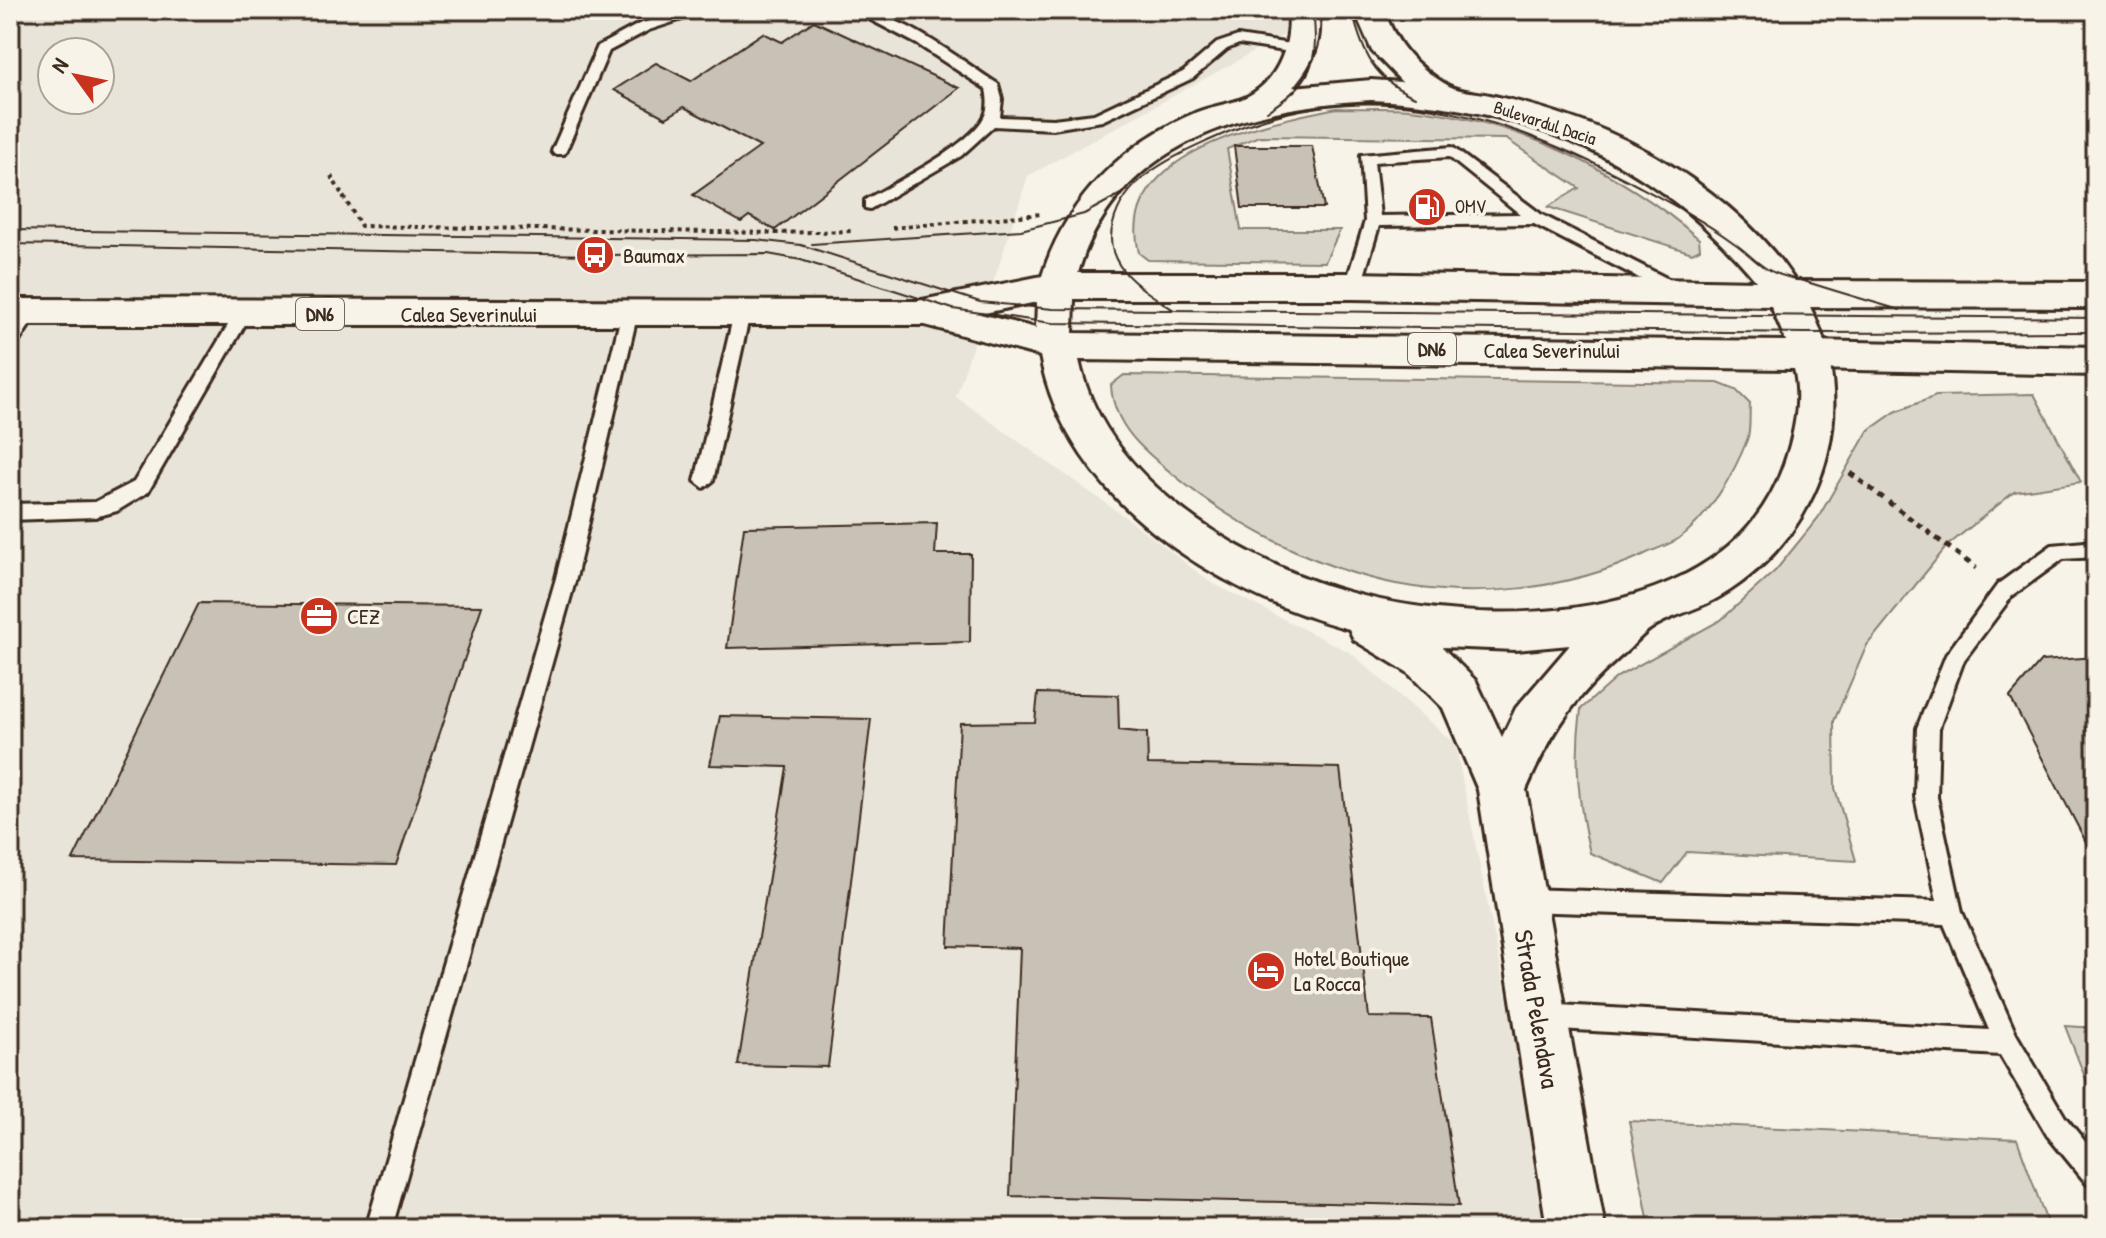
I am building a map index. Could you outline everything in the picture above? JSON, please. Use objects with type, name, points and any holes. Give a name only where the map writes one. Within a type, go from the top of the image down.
[{"type":"main road","points":[[1261,103],[1291,71],[1304,50],[1307,35],[1303,10]]},
{"type":"main road","name":"Bulevardul Dacia","points":[[1369,10],[1377,38],[1401,68],[1442,95]]},
{"type":"main road","name":"Bulevardul Dacia","points":[[1055,286],[1061,263],[1084,214],[1125,168],[1165,140],[1211,118],[1261,103],[1323,93],[1371,90],[1442,95],[1516,110],[1586,134],[1652,167],[1707,206],[1746,243],[1784,294]]},
{"type":"main road","points":[[1054,346],[1055,286]]},
{"type":"main road","name":"Calea Severinului","points":[[17,322],[243,314],[928,314],[1055,286],[1353,286],[1784,294],[2096,295]]},
{"type":"main road","points":[[1784,294],[1810,355]]},
{"type":"main road","name":"Calea Severinului","points":[[928,314],[1054,346],[2096,361]]},
{"type":"main road","name":"Strada Pelendava","points":[[1054,346],[1059,369],[1086,430],[1139,496],[1207,550],[1285,591],[1344,611],[1453,632],[1524,632],[1640,613],[1697,588],[1747,554],[1783,515],[1809,462],[1816,434],[1818,406],[1810,355]]},
{"type":"main road","name":"Strada Pelendava","points":[[1344,611],[1423,658],[1460,695],[1502,790],[1518,900],[1576,1228]]},
{"type":"main road","name":"Strada Pelendava","points":[[1502,790],[1532,723],[1581,663],[1640,613]]},
{"type":"lane","points":[[559,151],[603,49],[644,27],[703,10]]},
{"type":"lane","points":[[859,10],[922,41],[993,87],[996,104],[991,121],[967,144],[870,204]]},
{"type":"lane","points":[[991,121],[1053,124],[1097,118],[1188,75],[1222,46],[1238,40],[1304,50]]},
{"type":"lane","points":[[1353,286],[1373,221],[1366,158],[1452,152],[1536,219],[1680,292]]},
{"type":"lane","points":[[1373,221],[1536,219]]},
{"type":"lane","points":[[379,1228],[566,578],[630,312]]},
{"type":"lane","points":[[704,481],[742,313]]},
{"type":"lane","points":[[10,512],[100,511],[119,505],[141,487],[243,314]]},
{"type":"lane","points":[[2096,549],[2059,551],[2005,590],[1956,655],[1928,728],[1926,797],[1951,913],[2007,1043],[2056,1126],[2096,1175]]},
{"type":"lane","points":[[1518,900],[1951,913]]},
{"type":"lane","points":[[1538,1016],[2007,1043]]},
{"type":"path","points":[[331,176],[361,226],[691,231]]},
{"type":"path","points":[[1816,434],[1845,469],[2005,590]]},
{"type":"shaded area","points":[[10,10],[1283,10],[1288,33],[1028,176],[956,397],[1135,524],[1210,582],[1351,653],[1455,744],[1554,1228],[10,1228]]},
{"type":"shaded area","points":[[1336,108],[1400,108],[1448,115],[1526,137],[1564,152],[1636,191],[1699,239],[1700,249],[1692,253],[1548,207],[1579,188],[1506,139],[1259,136],[1227,149],[1241,230],[1340,230],[1325,262],[1148,260],[1139,253],[1137,218],[1149,190],[1171,167],[1201,148],[1235,134]]},
{"type":"shaded area","points":[[1124,375],[1718,383],[1736,390],[1750,404],[1749,427],[1742,453],[1719,494],[1700,519],[1678,539],[1616,566],[1555,583],[1491,591],[1427,589],[1366,577],[1307,556],[1251,528],[1198,494],[1152,457],[1124,425],[1117,413],[1111,385]]},
{"type":"shaded area","points":[[2034,394],[2081,482],[2014,492],[1947,546],[1867,645],[1834,721],[1835,788],[1856,861],[1687,852],[1663,883],[1590,853],[1578,781],[1581,709],[1617,677],[1721,620],[1776,570],[1818,518],[1868,431],[1895,412],[1936,396]]},
{"type":"shaded area","points":[[2065,1026],[2096,1028],[2096,1105]]},
{"type":"shaded area","points":[[1629,1121],[2017,1139],[2049,1228],[1650,1228]]},
{"type":"building","points":[[814,21],[959,88],[775,230],[749,216],[741,222],[693,195],[760,147],[684,107],[666,118],[614,90],[656,63],[691,81],[763,33],[782,42]]},
{"type":"building","points":[[1234,146],[1312,146],[1324,208],[1242,208]]},
{"type":"building","points":[[937,523],[935,554],[971,554],[970,642],[727,648],[744,527]]},
{"type":"building","points":[[199,603],[482,606],[396,865],[73,860]]},
{"type":"building","points":[[2096,657],[2096,861],[2010,697],[2041,661]]},
{"type":"building","name":"Hotel Boutique La Rocca","points":[[1038,693],[1118,695],[1119,730],[1147,733],[1148,764],[1340,768],[1369,1017],[1431,1018],[1459,1206],[1010,1196],[1020,948],[948,946],[960,723],[1035,722]]},
{"type":"building","points":[[720,716],[871,719],[828,1067],[738,1065],[787,767],[710,765]]},
{"type":"tram line","points":[[1267,111],[1294,91],[1310,70],[1315,44],[1313,10]]},
{"type":"tram line","points":[[1352,10],[1360,39],[1372,63],[1389,82],[1415,97]]},
{"type":"tram line","points":[[1174,310],[1128,276],[1113,253],[1113,224],[1127,194],[1138,182],[1180,154],[1264,119],[1317,107],[1369,103],[1421,107],[1472,117],[1523,133],[1574,154],[1681,209],[1771,271],[1900,310]]},
{"type":"tram line","points":[[812,244],[1021,230],[1084,214],[1128,190]]},
{"type":"tram line","points":[[10,230],[756,240],[801,245],[980,302],[1053,309],[2096,318]]},
{"type":"tram line","points":[[10,244],[595,255],[768,254],[801,260],[953,309],[1052,323],[1803,333],[2096,332]]},
{"type":"place","name":"OMV","points":[[1427,207]]},
{"type":"place","name":"Baumax","points":[[595,255]]},
{"type":"place","name":"CEZ","points":[[319,616]]},
{"type":"place","name":"Hotel Boutique La Rocca","points":[[1266,971]]}]
